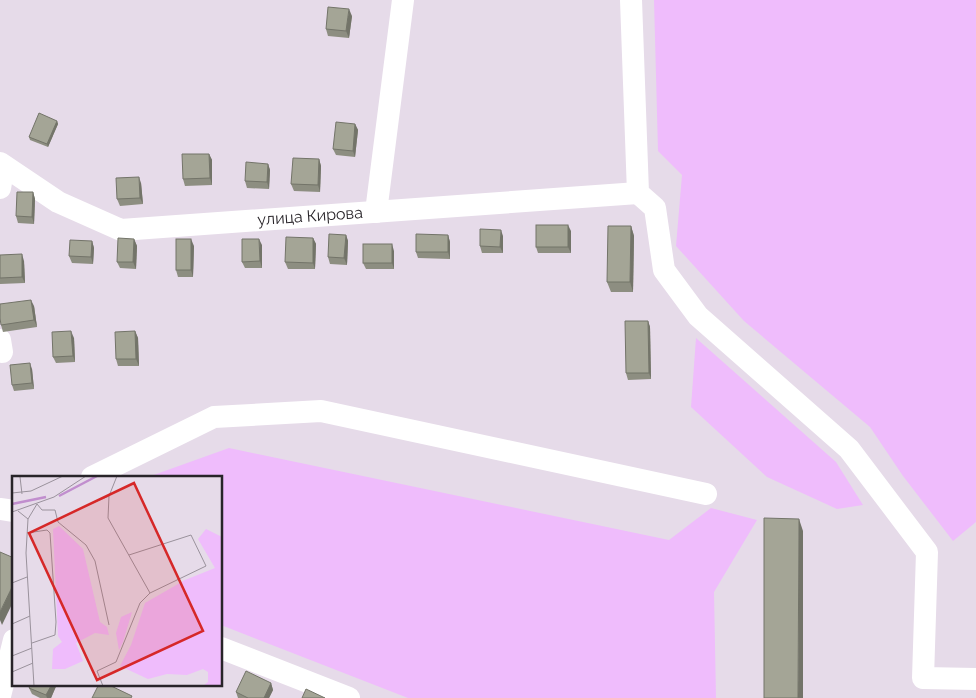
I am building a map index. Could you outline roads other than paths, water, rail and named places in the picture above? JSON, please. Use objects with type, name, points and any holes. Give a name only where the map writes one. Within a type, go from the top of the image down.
[{"type":"street","points":[[376,212],[403,0]]},
{"type":"street","points":[[631,0],[638,193],[655,208],[664,270],[698,316],[849,449],[927,552],[922,678],[976,679]]},
{"type":"street","name":"улица Кирова","points":[[1,172],[58,202],[122,230],[638,193]]},
{"type":"street","points":[[94,476],[214,417],[321,411],[706,494]]},
{"type":"street","points":[[0,696],[12,648]]},
{"type":"street","points":[[222,648],[349,698]]}]
